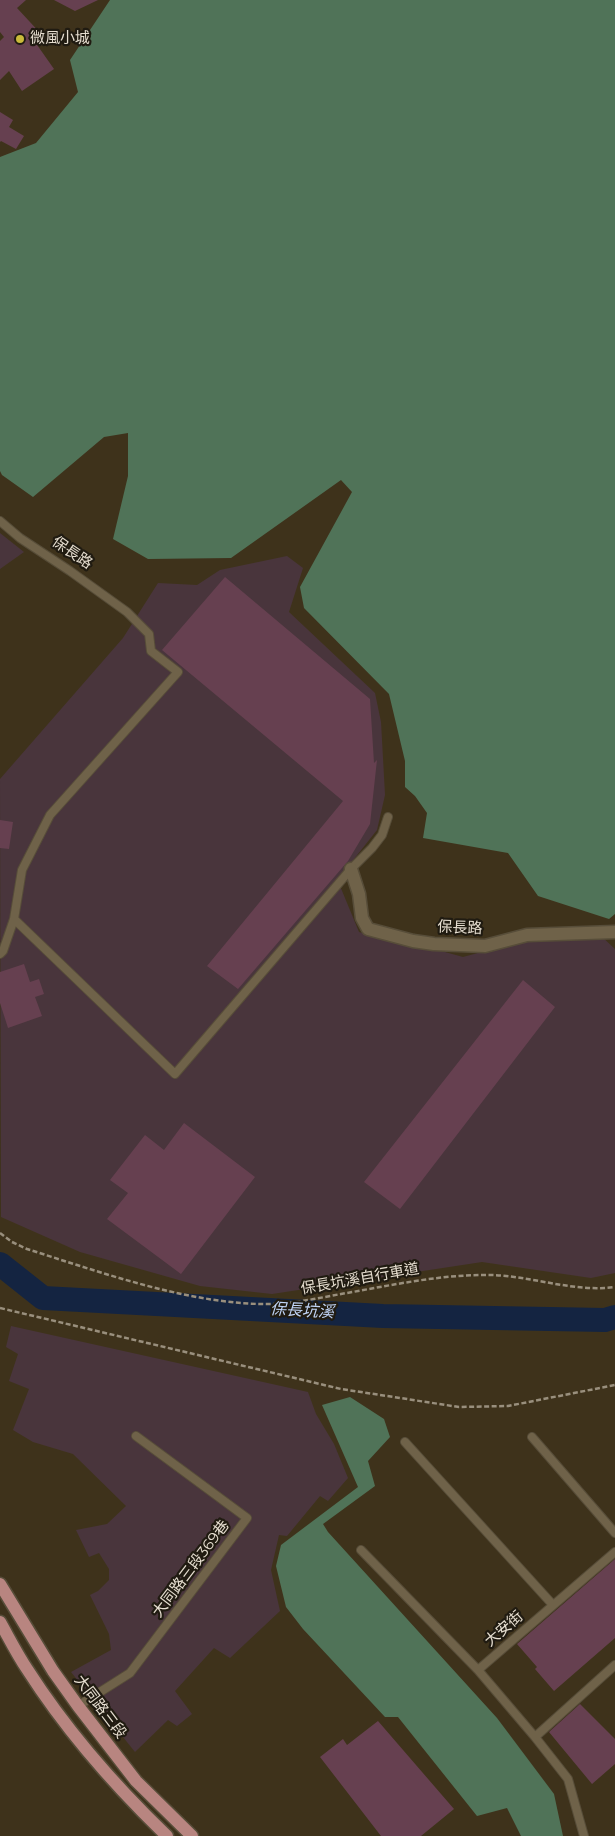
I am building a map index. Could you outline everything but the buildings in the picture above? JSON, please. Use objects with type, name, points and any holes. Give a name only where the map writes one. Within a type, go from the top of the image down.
[{"type":"main road","name":"大同路三段","points":[[0,1584],[53,1671],[78,1706],[136,1781],[192,1836]]},
{"type":"main road","points":[[0,1622],[27,1669],[66,1723],[126,1796],[167,1836]]},
{"type":"street","name":"保長路","points":[[351,869],[362,918],[368,929],[405,939],[434,944],[485,946],[527,935],[615,932]]},
{"type":"lane","name":"保長路","points":[[0,521],[20,538],[70,570],[127,612],[150,634],[152,651],[178,672],[50,815],[22,870],[14,919]]},
{"type":"lane","points":[[0,954],[3,951],[14,919],[175,1074],[382,835],[388,817]]},
{"type":"lane","name":"大同路三段369巷","points":[[78,1706],[130,1673],[247,1518],[136,1436]]},
{"type":"lane","points":[[532,1437],[615,1533]]},
{"type":"lane","points":[[405,1442],[554,1605]]},
{"type":"lane","points":[[361,1550],[478,1670],[568,1779],[584,1836]]},
{"type":"lane","name":"大安街","points":[[478,1670],[615,1552]]},
{"type":"lane","points":[[535,1737],[615,1665]]},
{"type":"path","name":"保長坑溪自行車道","points":[[0,1233],[27,1250],[147,1286],[215,1299],[245,1302],[275,1304],[435,1278],[484,1275],[513,1276],[597,1290],[615,1287]]},
{"type":"path","points":[[0,1308],[341,1389],[459,1407],[508,1406],[615,1385]]},
{"type":"shaded area","points":[[0,533],[24,552],[0,569]]},
{"type":"shaded area","points":[[287,556],[303,568],[289,612],[375,693],[381,722],[385,795],[377,830],[350,864],[340,886],[359,932],[384,940],[434,949],[463,957],[523,941],[600,935],[615,949],[615,1273],[591,1278],[482,1262],[272,1294],[200,1286],[80,1252],[1,1217],[0,779],[123,638],[158,583],[197,585],[220,570]]},
{"type":"shaded area","points":[[11,1326],[308,1392],[316,1414],[334,1444],[348,1478],[328,1501],[320,1496],[287,1536],[279,1535],[271,1570],[280,1611],[230,1658],[214,1648],[175,1691],[192,1714],[177,1726],[168,1720],[135,1752],[71,1672],[111,1650],[109,1634],[90,1595],[98,1591],[109,1580],[109,1569],[99,1553],[89,1557],[76,1530],[107,1524],[126,1506],[73,1454],[33,1442],[13,1430],[29,1389],[9,1381],[18,1354],[6,1347]]},
{"type":"green space","points":[[110,0],[615,0],[615,914],[609,919],[538,896],[508,853],[423,838],[427,813],[415,796],[405,787],[405,761],[389,694],[304,608],[300,587],[352,492],[341,480],[231,558],[148,559],[113,539],[128,476],[128,433],[104,437],[33,497],[2,475],[0,471],[0,157],[36,143],[78,92],[70,60]]},
{"type":"green space","points":[[350,1397],[384,1419],[390,1437],[368,1461],[375,1486],[323,1524],[328,1532],[497,1718],[554,1794],[563,1836],[521,1836],[507,1808],[477,1816],[398,1717],[385,1717],[303,1629],[286,1607],[276,1566],[281,1545],[358,1487],[322,1405]]},
{"type":"waterway","name":"保長坑溪","points":[[0,1264],[43,1298],[383,1316],[605,1320],[615,1317]]},
{"type":"place","name":"微風小城","points":[[20,39]]}]
